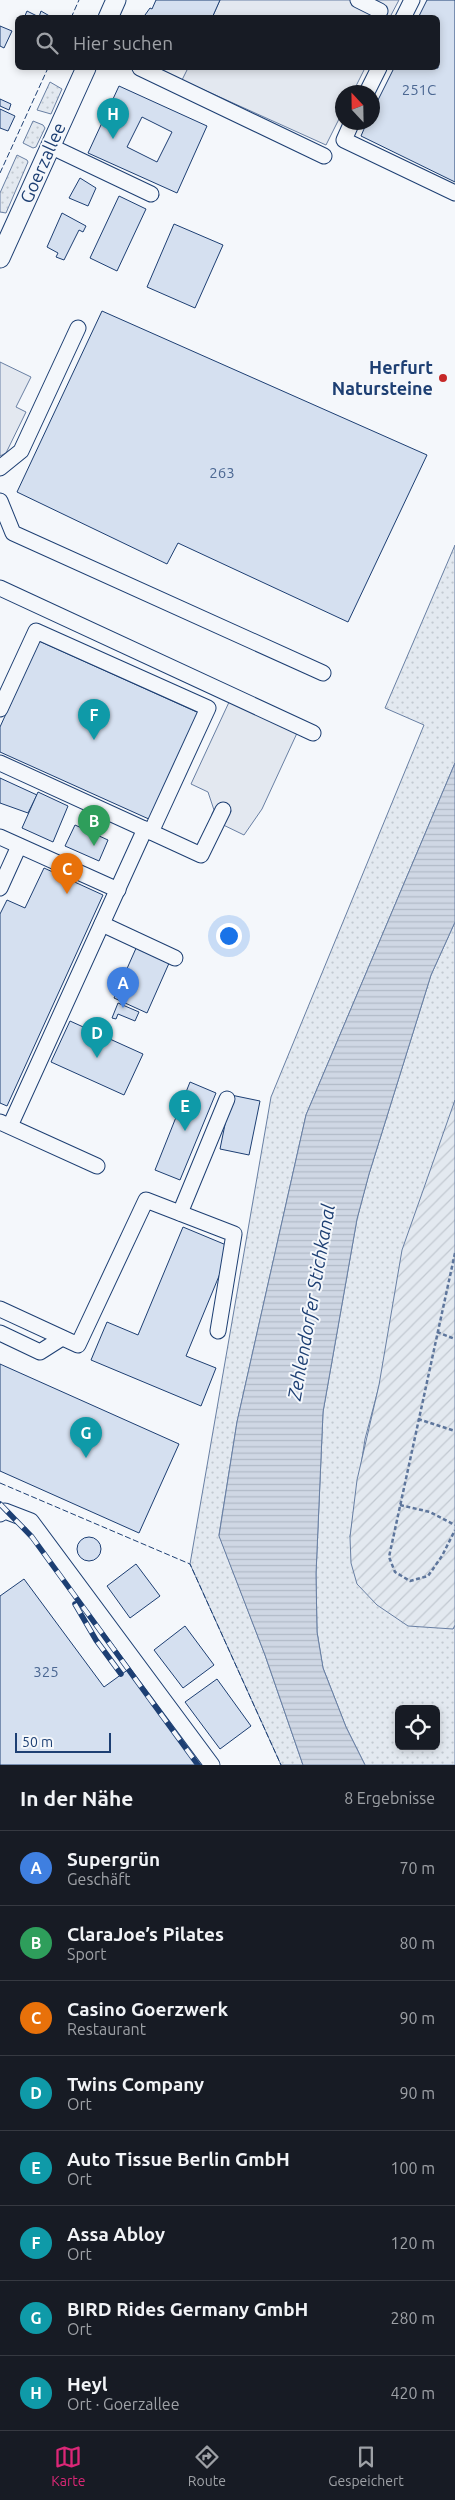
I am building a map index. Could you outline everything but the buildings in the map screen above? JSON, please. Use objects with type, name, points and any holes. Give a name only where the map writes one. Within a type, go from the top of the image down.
[{"type":"main road","points":[[109,15],[116,0]]},
{"type":"main road","name":"Goerzallee","points":[[0,258],[85,70]]},
{"type":"lane","points":[[358,0],[380,10]]},
{"type":"lane","points":[[404,15],[412,0]]},
{"type":"lane","points":[[144,70],[324,156]]},
{"type":"lane","points":[[370,85],[378,70]]},
{"type":"lane","points":[[348,130],[344,140],[455,193]]},
{"type":"lane","points":[[50,146],[151,194]]},
{"type":"lane","points":[[0,468],[21,451],[78,328]]},
{"type":"lane","points":[[0,501],[13,532],[323,673]]},
{"type":"lane","points":[[0,588],[313,733]]},
{"type":"lane","points":[[0,709],[36,631],[208,708],[5,1124],[97,1166]]},
{"type":"lane","points":[[0,763],[201,855],[224,810]]},
{"type":"lane","points":[[0,837],[118,890]]},
{"type":"lane","points":[[0,888],[19,846]]},
{"type":"lane","points":[[102,924],[175,958]]},
{"type":"lane","points":[[180,1213],[227,1099]]},
{"type":"lane","points":[[0,1309],[78,1345],[146,1200],[234,1234],[218,1331]]},
{"type":"lane","points":[[0,1333],[40,1352],[62,1338]]},
{"type":"lane","points":[[2,1511],[31,1521],[212,1765]]},
{"type":"path","points":[[455,1253],[436,1332],[390,1558],[395,1572],[402,1578],[410,1581],[428,1576],[442,1556],[455,1530]]},
{"type":"path","points":[[436,1332],[455,1339]]},
{"type":"path","points":[[418,1418],[455,1431]]},
{"type":"path","points":[[400,1505],[430,1512],[455,1525]]},
{"type":"shaded area","points":[[220,0],[399,0],[391,15],[213,15]]},
{"type":"shaded area","points":[[187,70],[364,70],[356,85],[335,85],[335,127],[326,145],[182,80]]},
{"type":"shaded area","points":[[50,82],[62,89],[51,114],[37,110]]},
{"type":"shaded area","points":[[33,121],[43,125],[45,128],[36,147],[33,148],[23,143]]},
{"type":"shaded area","points":[[17,155],[28,162],[6,213],[0,212],[0,193]]},
{"type":"shaded area","points":[[0,362],[31,377],[16,407],[26,412],[6,453],[0,456]]},
{"type":"shaded area","points":[[455,545],[455,763],[306,1115],[237,1422],[219,1535],[265,1655],[303,1765],[281,1765],[190,1564],[271,1097],[424,725],[385,708]]},
{"type":"shaded area","points":[[230,700],[298,731],[262,809],[244,835],[213,820],[212,814],[214,810],[208,792],[191,784]]},
{"type":"shaded area","points":[[455,922],[455,1100],[365,1439],[350,1537],[453,1629],[455,1625],[455,1765],[365,1765],[346,1727],[323,1668],[317,1632],[316,1574],[323,1412],[357,1219],[369,1174],[431,975]]},
{"type":"shaded area","points":[[455,1100],[455,1625],[453,1629],[408,1626],[377,1605],[357,1584],[351,1563],[350,1537],[357,1480],[379,1385],[402,1250]]},
{"type":"water","name":"Zehlendorfer Stichkanal","points":[[455,763],[455,922],[431,975],[369,1174],[357,1219],[323,1412],[316,1574],[317,1632],[323,1668],[346,1727],[365,1765],[303,1765],[265,1655],[219,1536],[237,1422],[306,1115]]},
{"type":"railway","points":[[0,1504],[32,1537],[198,1765]]},
{"type":"railway","points":[[75,1604],[96,1640],[121,1674]]},
{"type":"fence","points":[[72,15],[79,0]]},
{"type":"fence","points":[[0,173],[47,70]]},
{"type":"fence","points":[[0,1483],[190,1564],[281,1765]]},
{"type":"place","name":"Heyl","points":[[113,139]]},
{"type":"place","name":"Herfurt Natursteine","points":[[443,378]]},
{"type":"place","name":"Assa Abloy","points":[[94,740]]},
{"type":"place","name":"ClaraJoe’s Pilates","points":[[94,846]]},
{"type":"place","name":"Casino Goerzwerk","points":[[67,894]]},
{"type":"place","name":"Supergrün","points":[[123,1008]]},
{"type":"place","name":"Twins Company","points":[[97,1058]]},
{"type":"place","name":"Auto Tissue Berlin GmbH","points":[[185,1131]]},
{"type":"place","name":"BIRD Rides Germany GmbH","points":[[86,1458]]}]
